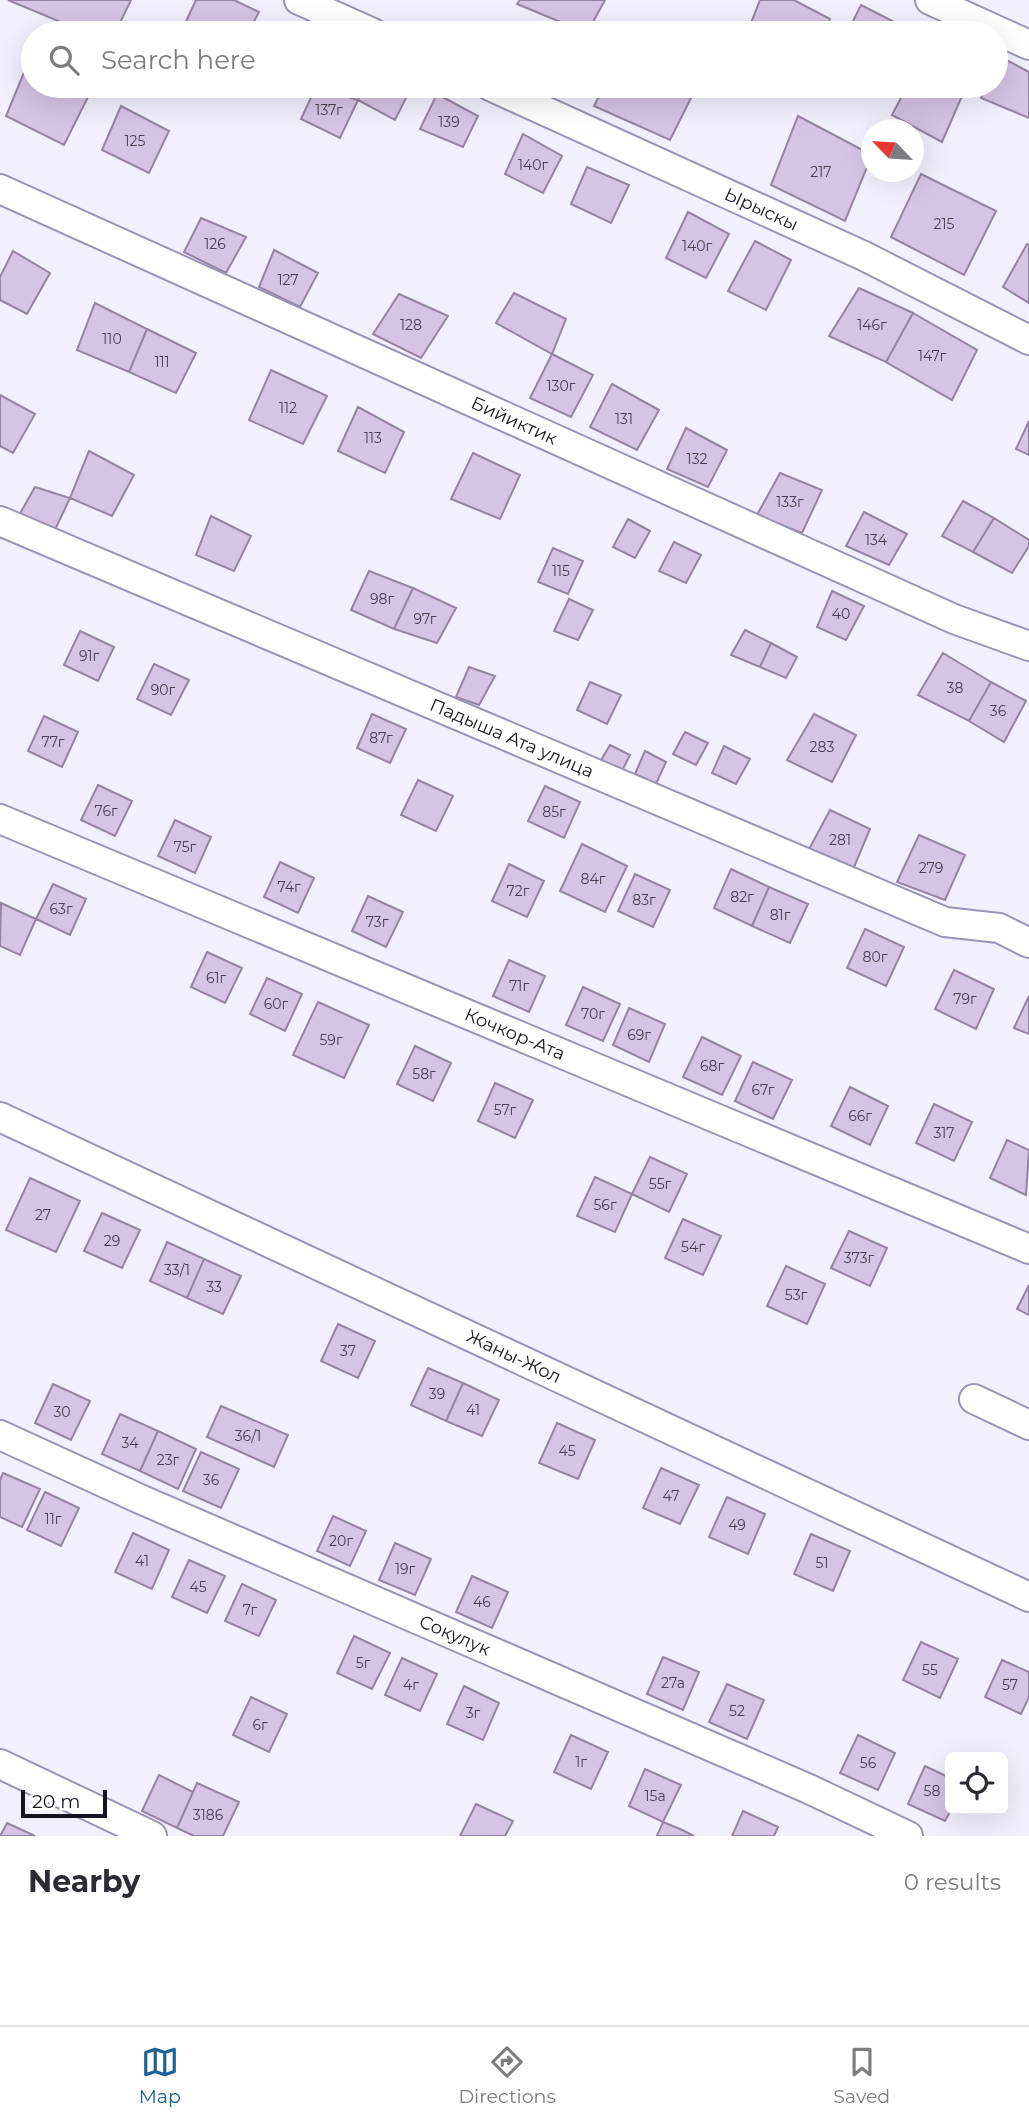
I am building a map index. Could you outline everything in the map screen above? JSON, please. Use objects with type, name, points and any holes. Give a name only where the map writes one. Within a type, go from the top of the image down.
[{"type":"street","points":[[299,0],[346,21]]},
{"type":"street","points":[[930,0],[976,21]]},
{"type":"street","points":[[1008,35],[1029,45]]},
{"type":"street","name":"Ырыскы","points":[[516,98],[864,256],[1029,340]]},
{"type":"street","name":"Бийиктик","points":[[0,189],[954,619],[1029,646]]},
{"type":"street","name":"Падыша Ата улица","points":[[0,521],[945,922],[999,928],[1029,943]]},
{"type":"street","name":"Кочкор-Ата","points":[[0,818],[1029,1249]]},
{"type":"street","name":"Жаны-Жол","points":[[0,1117],[1029,1597]]},
{"type":"street","points":[[974,1399],[1029,1425]]},
{"type":"street","name":"Сокулук","points":[[0,1434],[140,1499],[809,1789],[908,1836]]},
{"type":"street","points":[[0,1764],[152,1836]]},
{"type":"building","points":[[8,0],[131,0],[121,21],[58,21]]},
{"type":"building","points":[[196,0],[234,0],[259,12],[254,21],[186,21]]},
{"type":"building","points":[[520,0],[605,0],[594,21],[558,21],[517,4]]},
{"type":"building","points":[[760,0],[794,0],[830,19],[829,21],[752,21]]},
{"type":"building","points":[[861,5],[892,21],[853,21]]},
{"type":"building","points":[[1008,61],[1029,72],[1029,118],[981,98],[1008,98]]},
{"type":"building","points":[[21,80],[21,98],[88,98],[64,145],[6,116]]},
{"type":"building","points":[[311,98],[358,100],[340,138],[301,119]]},
{"type":"building","points":[[359,98],[406,98],[395,120],[358,100]]},
{"type":"building","points":[[435,98],[444,98],[478,116],[463,147],[420,129]]},
{"type":"building","points":[[598,98],[691,98],[670,140],[594,106]]},
{"type":"building","points":[[901,98],[961,98],[942,142],[924,132],[924,119],[899,119],[892,115]]},
{"type":"building","points":[[121,106],[169,131],[149,173],[102,150]]},
{"type":"building","points":[[798,116],[861,149],[861,182],[845,221],[771,185]]},
{"type":"building","points":[[523,134],[562,156],[543,193],[505,174]]},
{"type":"building","points":[[587,167],[629,185],[611,223],[571,204]]},
{"type":"building","points":[[924,175],[996,211],[964,275],[891,237],[917,182],[924,182]]},
{"type":"building","points":[[688,212],[729,234],[706,278],[666,258]]},
{"type":"building","points":[[201,218],[246,237],[226,273],[184,252]]},
{"type":"building","points":[[755,241],[791,260],[766,310],[728,291]]},
{"type":"building","points":[[1027,244],[1029,245],[1029,303],[1003,287]]},
{"type":"building","points":[[274,250],[318,273],[300,307],[259,287]]},
{"type":"building","points":[[13,251],[50,273],[27,314],[0,300],[0,277]]},
{"type":"building","points":[[859,288],[913,313],[886,362],[829,336]]},
{"type":"building","points":[[514,293],[566,319],[552,354],[496,323]]},
{"type":"building","points":[[399,294],[448,316],[421,358],[373,334]]},
{"type":"building","points":[[95,303],[147,329],[129,372],[77,350]]},
{"type":"building","points":[[913,313],[977,350],[952,400],[886,362]]},
{"type":"building","points":[[147,329],[196,353],[176,393],[129,372]]},
{"type":"building","points":[[552,354],[593,375],[571,417],[530,398]]},
{"type":"building","points":[[271,370],[327,396],[303,444],[249,420]]},
{"type":"building","points":[[612,384],[659,410],[637,450],[590,427]]},
{"type":"building","points":[[0,395],[35,414],[13,453],[0,446]]},
{"type":"building","points":[[358,407],[404,432],[385,473],[338,451]]},
{"type":"building","points":[[1029,421],[1029,455],[1016,449]]},
{"type":"building","points":[[686,428],[727,450],[708,487],[667,469]]},
{"type":"building","points":[[89,451],[134,475],[112,516],[70,498]]},
{"type":"building","points":[[473,453],[520,475],[500,519],[451,499]]},
{"type":"building","points":[[780,473],[822,490],[802,533],[757,515]]},
{"type":"building","points":[[35,487],[70,498],[54,532],[18,517]]},
{"type":"building","points":[[963,501],[994,518],[973,552],[942,536]]},
{"type":"building","points":[[864,512],[907,534],[889,565],[846,546]]},
{"type":"building","points":[[211,516],[251,536],[234,571],[196,555]]},
{"type":"building","points":[[994,518],[1029,540],[1029,546],[1012,573],[973,552]]},
{"type":"building","points":[[628,519],[650,531],[635,558],[613,547]]},
{"type":"building","points":[[674,542],[701,555],[686,583],[659,571]]},
{"type":"building","points":[[553,548],[583,561],[568,594],[538,582]]},
{"type":"building","points":[[369,571],[413,588],[394,629],[351,610]]},
{"type":"building","points":[[413,588],[456,608],[437,643],[394,629]]},
{"type":"building","points":[[832,591],[864,606],[846,640],[817,627]]},
{"type":"building","points":[[569,599],[593,610],[578,640],[554,631]]},
{"type":"building","points":[[745,630],[771,643],[760,667],[731,655]]},
{"type":"building","points":[[80,631],[114,647],[98,681],[64,665]]},
{"type":"building","points":[[771,643],[797,657],[786,678],[760,667]]},
{"type":"building","points":[[943,653],[991,682],[969,721],[918,695]]},
{"type":"building","points":[[154,664],[189,680],[171,715],[137,699]]},
{"type":"building","points":[[469,667],[495,676],[479,705],[456,697]]},
{"type":"building","points":[[590,682],[621,695],[607,724],[577,710]]},
{"type":"building","points":[[991,682],[1026,701],[1004,742],[969,721]]},
{"type":"building","points":[[372,714],[406,729],[390,763],[357,748]]},
{"type":"building","points":[[814,714],[856,735],[832,782],[787,760]]},
{"type":"building","points":[[44,716],[78,732],[62,767],[28,751]]},
{"type":"building","points":[[685,732],[708,743],[696,765],[673,754]]},
{"type":"building","points":[[610,745],[630,755],[620,775],[598,765]]},
{"type":"building","points":[[724,746],[750,759],[736,784],[712,773]]},
{"type":"building","points":[[645,751],[666,762],[656,784],[635,774]]},
{"type":"building","points":[[418,780],[453,796],[436,831],[401,815]]},
{"type":"building","points":[[98,785],[132,801],[115,836],[81,820]]},
{"type":"building","points":[[545,786],[580,802],[564,838],[528,821]]},
{"type":"building","points":[[830,810],[870,829],[852,872],[808,851]]},
{"type":"building","points":[[175,820],[211,837],[195,873],[158,856]]},
{"type":"building","points":[[919,835],[965,855],[945,900],[897,882]]},
{"type":"building","points":[[582,844],[627,866],[605,912],[560,891]]},
{"type":"building","points":[[280,862],[314,878],[298,913],[264,897]]},
{"type":"building","points":[[509,864],[544,881],[527,917],[492,901]]},
{"type":"building","points":[[731,869],[769,887],[752,926],[714,908]]},
{"type":"building","points":[[635,874],[670,890],[653,927],[618,911]]},
{"type":"building","points":[[53,884],[86,899],[70,935],[36,919]]},
{"type":"building","points":[[769,887],[808,904],[790,943],[752,926]]},
{"type":"building","points":[[368,896],[403,912],[386,947],[352,931]]},
{"type":"building","points":[[1,903],[36,919],[20,955],[0,946]]},
{"type":"building","points":[[865,929],[904,947],[886,986],[847,968]]},
{"type":"building","points":[[207,952],[242,968],[225,1003],[191,987]]},
{"type":"building","points":[[509,960],[545,976],[529,1012],[493,996]]},
{"type":"building","points":[[954,970],[994,989],[976,1029],[935,1009]]},
{"type":"building","points":[[267,978],[302,994],[285,1031],[250,1014]]},
{"type":"building","points":[[583,987],[620,1004],[603,1041],[566,1025]]},
{"type":"building","points":[[1029,996],[1029,1034],[1014,1028]]},
{"type":"building","points":[[318,1002],[369,1025],[344,1078],[293,1055]]},
{"type":"building","points":[[629,1008],[665,1024],[649,1062],[613,1045]]},
{"type":"building","points":[[702,1037],[741,1056],[722,1095],[683,1077]]},
{"type":"building","points":[[415,1046],[451,1063],[433,1101],[397,1084]]},
{"type":"building","points":[[753,1062],[792,1080],[773,1119],[735,1101]]},
{"type":"building","points":[[495,1083],[533,1100],[515,1138],[478,1121]]},
{"type":"building","points":[[850,1087],[888,1106],[870,1145],[831,1126]]},
{"type":"building","points":[[934,1104],[972,1122],[954,1161],[916,1143]]},
{"type":"building","points":[[1007,1140],[1029,1150],[1026,1195],[990,1178]]},
{"type":"building","points":[[650,1157],[687,1174],[669,1212],[632,1194]]},
{"type":"building","points":[[595,1177],[632,1194],[615,1232],[577,1216]]},
{"type":"building","points":[[30,1178],[80,1201],[56,1252],[6,1230]]},
{"type":"building","points":[[102,1213],[140,1230],[122,1268],[84,1251]]},
{"type":"building","points":[[683,1219],[721,1236],[703,1275],[665,1258]]},
{"type":"building","points":[[849,1231],[887,1248],[870,1286],[831,1268]]},
{"type":"building","points":[[167,1242],[204,1259],[187,1298],[150,1281]]},
{"type":"building","points":[[204,1259],[241,1276],[223,1314],[187,1298]]},
{"type":"building","points":[[786,1266],[825,1284],[807,1324],[767,1306]]},
{"type":"building","points":[[1029,1285],[1029,1315],[1017,1309]]},
{"type":"building","points":[[338,1324],[375,1341],[358,1378],[321,1361]]},
{"type":"building","points":[[428,1368],[463,1383],[446,1421],[411,1405]]},
{"type":"building","points":[[463,1383],[499,1400],[482,1436],[446,1421]]},
{"type":"building","points":[[53,1384],[90,1401],[71,1440],[35,1423]]},
{"type":"building","points":[[221,1406],[288,1435],[274,1467],[207,1437]]},
{"type":"building","points":[[120,1414],[158,1431],[140,1471],[102,1454]]},
{"type":"building","points":[[557,1423],[595,1440],[578,1479],[539,1463]]},
{"type":"building","points":[[158,1431],[196,1449],[178,1489],[140,1471]]},
{"type":"building","points":[[201,1452],[239,1469],[221,1508],[183,1491]]},
{"type":"building","points":[[661,1468],[699,1485],[680,1524],[643,1508]]},
{"type":"building","points":[[3,1473],[40,1489],[22,1527],[0,1517],[0,1480]]},
{"type":"building","points":[[45,1492],[79,1508],[61,1546],[27,1530]]},
{"type":"building","points":[[727,1497],[765,1514],[748,1554],[709,1537]]},
{"type":"building","points":[[333,1516],[366,1531],[350,1566],[317,1551]]},
{"type":"building","points":[[133,1533],[169,1550],[152,1589],[115,1572]]},
{"type":"building","points":[[811,1534],[850,1551],[833,1591],[794,1574]]},
{"type":"building","points":[[395,1543],[431,1559],[415,1595],[379,1580]]},
{"type":"building","points":[[189,1560],[225,1576],[207,1613],[172,1597]]},
{"type":"building","points":[[472,1576],[508,1592],[492,1628],[456,1612]]},
{"type":"building","points":[[242,1584],[276,1600],[259,1636],[225,1621]]},
{"type":"building","points":[[354,1636],[390,1653],[372,1689],[337,1673]]},
{"type":"building","points":[[921,1642],[958,1659],[940,1698],[903,1680]]},
{"type":"building","points":[[663,1657],[699,1672],[683,1710],[647,1694]]},
{"type":"building","points":[[402,1658],[437,1674],[420,1711],[385,1695]]},
{"type":"building","points":[[1002,1660],[1029,1672],[1029,1697],[1021,1714],[985,1697]]},
{"type":"building","points":[[727,1684],[764,1700],[747,1739],[709,1722]]},
{"type":"building","points":[[464,1686],[499,1703],[483,1740],[447,1724]]},
{"type":"building","points":[[251,1697],[287,1714],[269,1752],[233,1735]]},
{"type":"building","points":[[571,1735],[608,1752],[591,1789],[554,1772]]},
{"type":"building","points":[[858,1735],[895,1753],[878,1790],[840,1773]]},
{"type":"building","points":[[925,1766],[945,1776],[945,1815],[948,1815],[945,1821],[908,1804]]},
{"type":"building","points":[[645,1769],[681,1785],[663,1822],[629,1806]]},
{"type":"building","points":[[159,1775],[193,1792],[177,1828],[142,1811]]},
{"type":"building","points":[[197,1783],[239,1802],[223,1836],[194,1836],[177,1828]]},
{"type":"building","points":[[476,1804],[513,1821],[505,1836],[460,1836]]},
{"type":"building","points":[[743,1811],[778,1827],[774,1836],[732,1836]]},
{"type":"building","points":[[663,1822],[680,1829],[694,1836],[657,1836]]},
{"type":"building","points":[[7,1823],[35,1836],[0,1836]]}]
